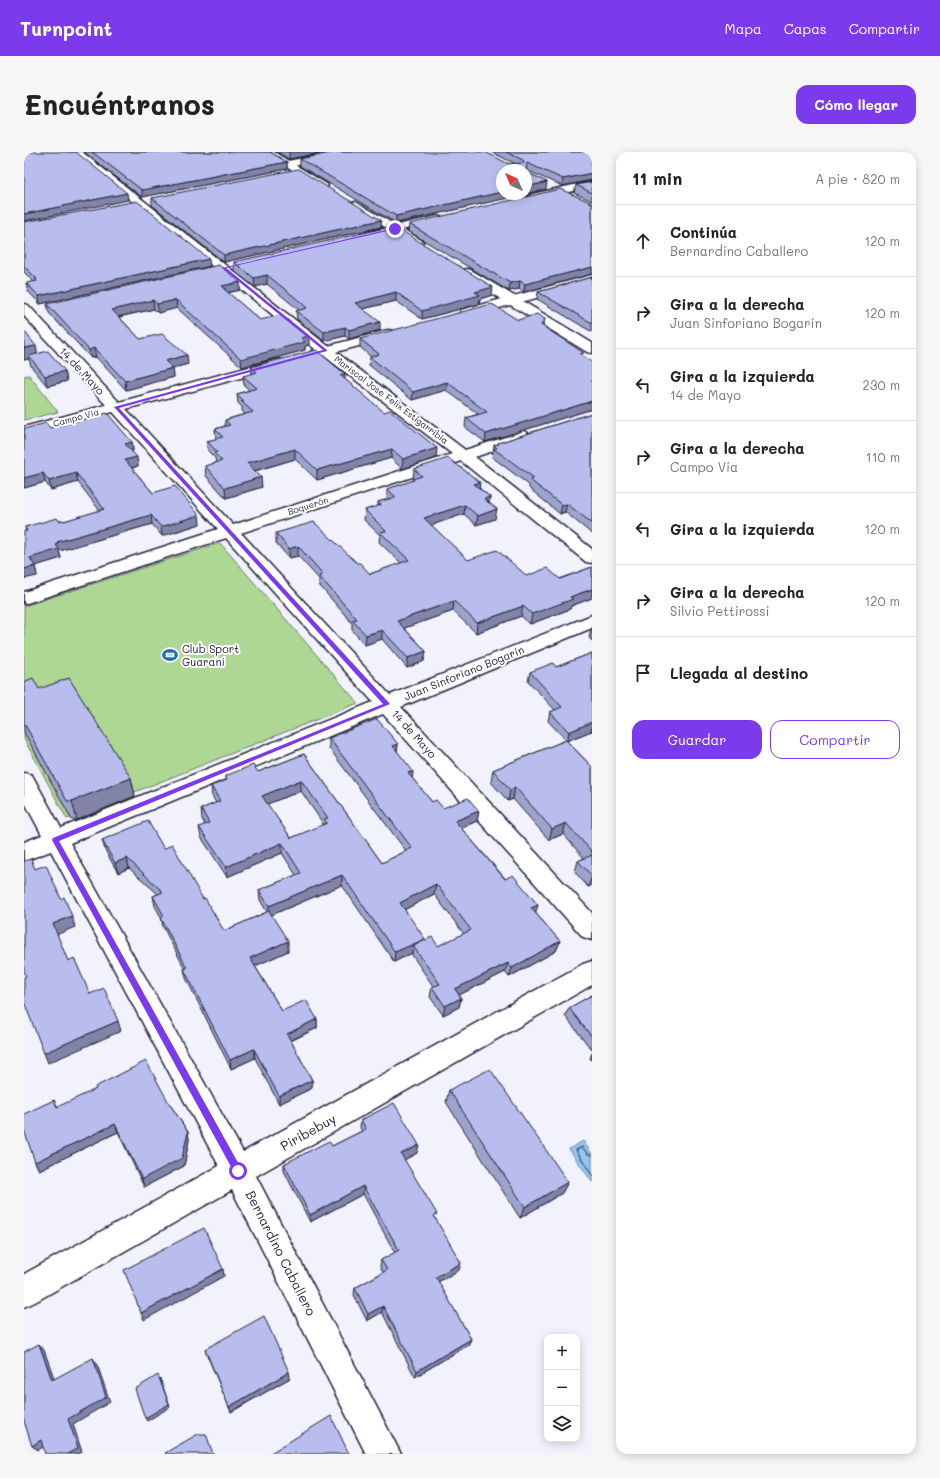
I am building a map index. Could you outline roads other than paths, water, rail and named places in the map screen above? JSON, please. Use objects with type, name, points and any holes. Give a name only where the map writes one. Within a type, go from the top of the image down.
[{"type":"street","name":"Mariscal Jose Felix Estigarribia","points":[[78,152],[326,351],[464,456],[592,558]]},
{"type":"street","points":[[267,152],[286,169],[300,171],[334,192]]},
{"type":"street","points":[[286,169],[347,152]]},
{"type":"street","points":[[546,184],[573,197]]},
{"type":"street","points":[[532,198],[592,184]]},
{"type":"street","points":[[126,206],[157,200]]},
{"type":"street","points":[[347,200],[427,249]]},
{"type":"street","points":[[356,238],[447,217]]},
{"type":"street","points":[[209,271],[239,264]]},
{"type":"street","points":[[460,269],[592,349]]},
{"type":"street","points":[[453,316],[592,279]]},
{"type":"street","name":"14 de Mayo","points":[[30,311],[229,532],[592,930]]},
{"type":"street","name":"Campo Vía","points":[[24,432],[401,330]]},
{"type":"street","name":"Boquerón","points":[[24,598],[539,431]]},
{"type":"street","name":"Juan Sinforiano Bogarín","points":[[24,852],[592,621]]},
{"type":"street","name":"Bernardino Caballero","points":[[24,781],[55,840],[238,1171],[384,1454]]},
{"type":"street","name":"Piribebuy","points":[[24,1291],[592,972]]},
{"type":"water","points":[[583,1141],[592,1154],[592,1182],[569,1149]]},
{"type":"place","name":"Club Sport Guaraní","points":[[170,655]]}]
